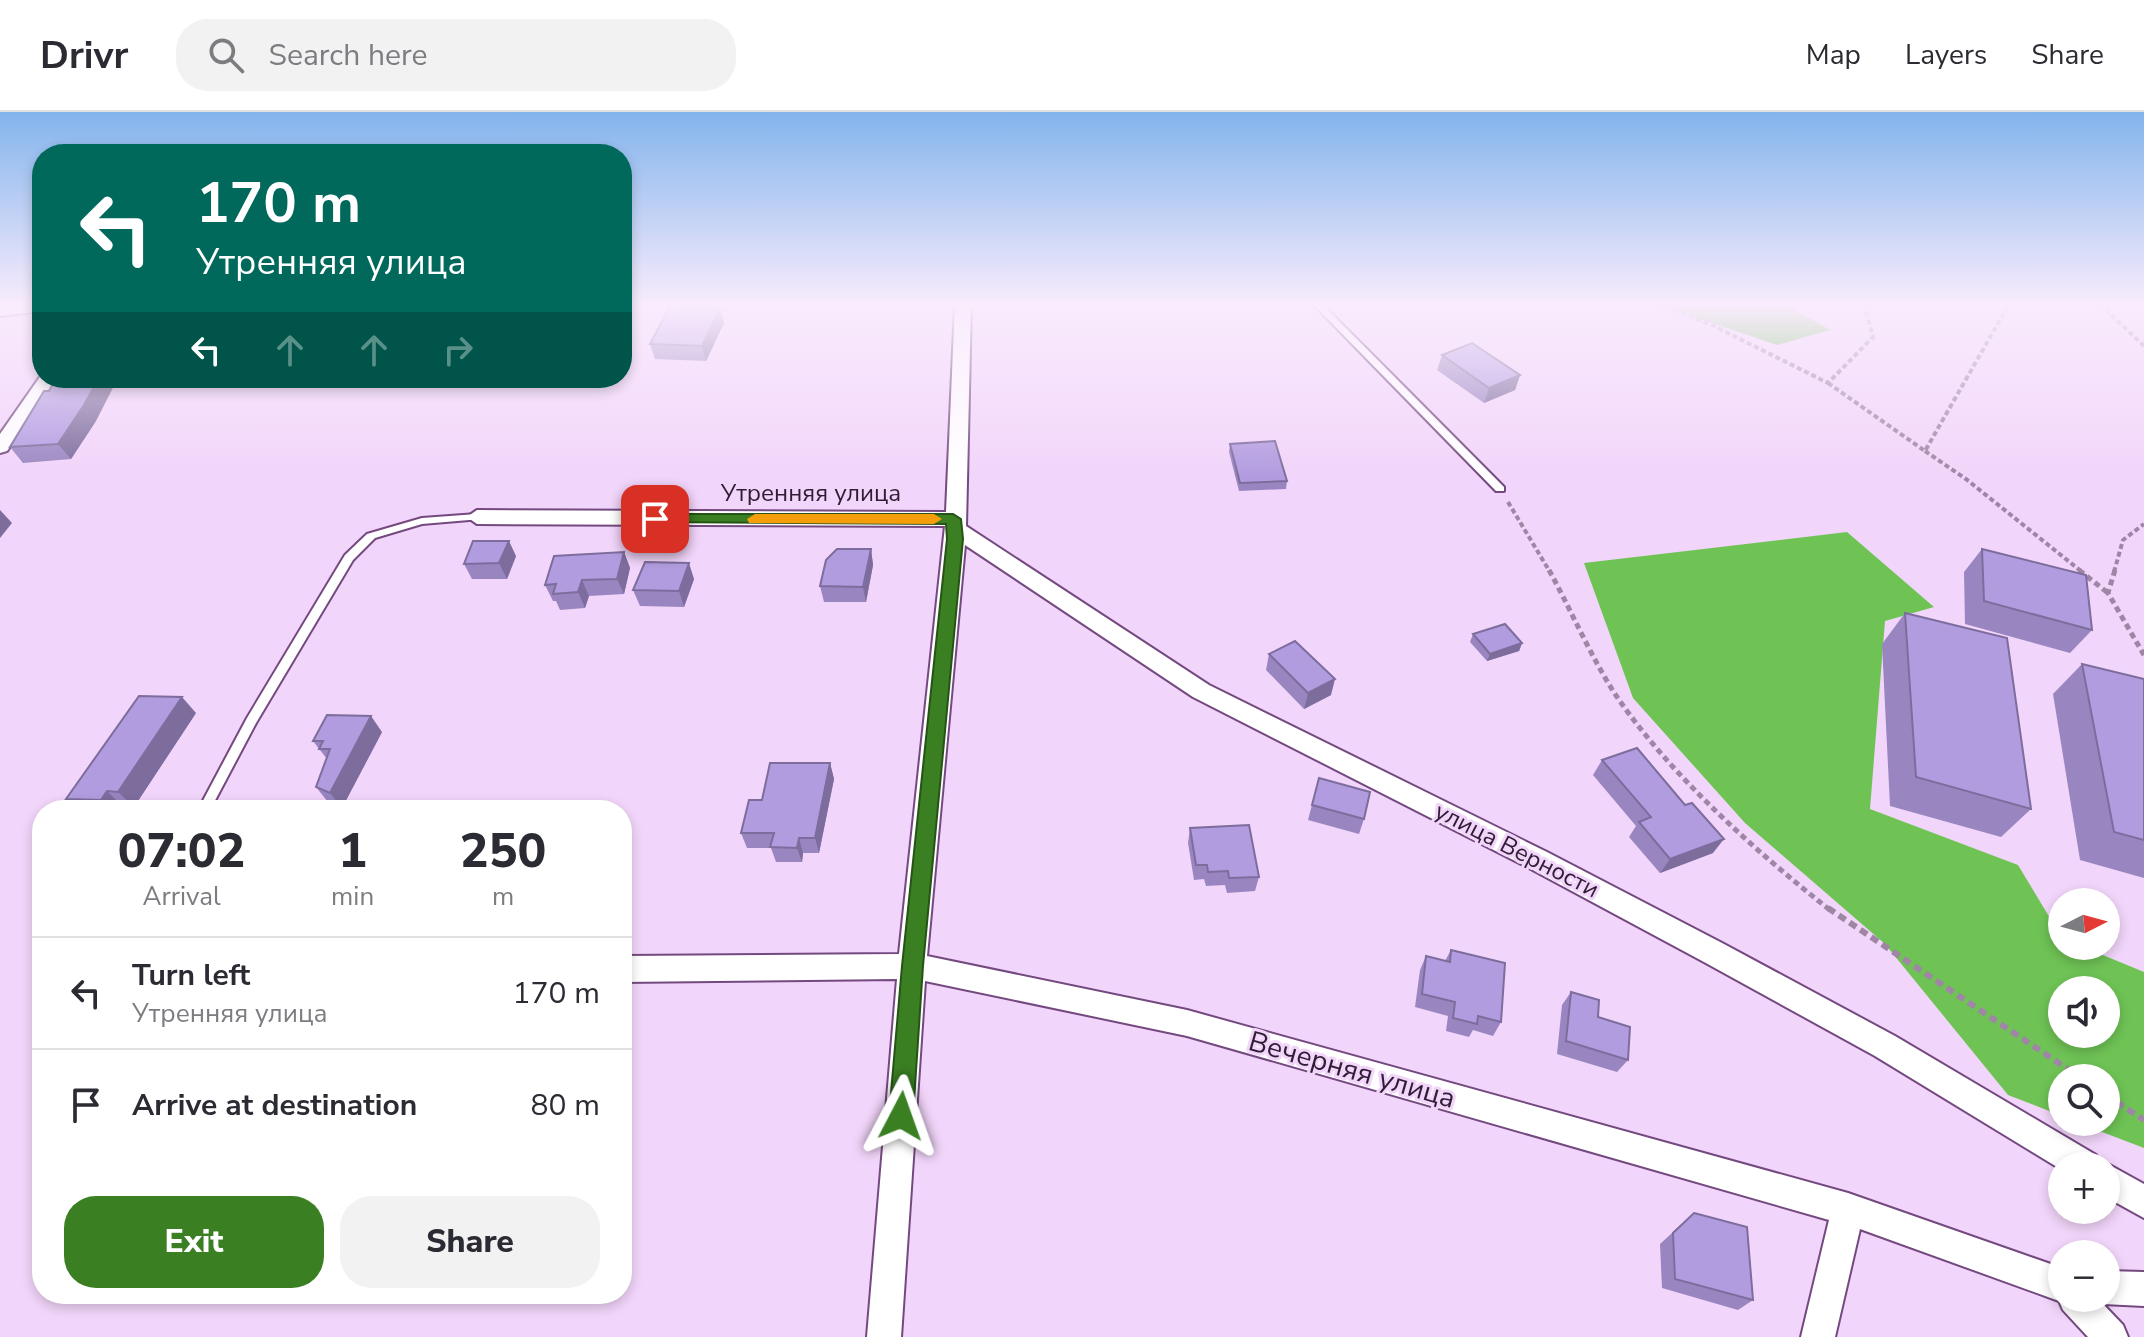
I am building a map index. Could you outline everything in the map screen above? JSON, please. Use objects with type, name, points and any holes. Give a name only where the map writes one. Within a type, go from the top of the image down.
[{"type":"street","points":[[884,1337],[912,966],[954,523],[961,361]]},
{"type":"street","points":[[0,447],[42,388]]},
{"type":"street","name":"Утренняя улица","points":[[477,517],[954,523]]},
{"type":"street","name":"улица Верности","points":[[954,523],[1201,691],[1538,860],[1714,953],[1885,1046],[2062,1152]]},
{"type":"street","name":"Вечерняя улица","points":[[632,969],[912,966],[1187,1023],[1848,1209],[2048,1280]]},
{"type":"street","points":[[2120,1187],[2144,1202]]},
{"type":"street","points":[[1818,1337],[1848,1209]]},
{"type":"street","points":[[2120,1288],[2144,1289]]},
{"type":"street","points":[[2088,1312],[2111,1337]]},
{"type":"lane","points":[[1374,361],[1500,489]]},
{"type":"lane","points":[[209,800],[251,721],[349,558],[371,536],[422,521],[477,517]]},
{"type":"path","points":[[1784,361],[1828,383],[1966,479],[2108,593],[2144,655]]},
{"type":"path","points":[[1828,383],[1849,361]]},
{"type":"path","points":[[1925,451],[1976,361]]},
{"type":"path","points":[[1500,489],[1550,572],[1615,693],[1665,756],[1769,862],[1849,924],[2060,1064]]},
{"type":"path","points":[[2108,593],[2123,540],[2144,524]]},
{"type":"path","points":[[2120,1104],[2144,1120]]},
{"type":"green space","points":[[1847,532],[1934,607],[1885,621],[1870,809],[2018,865],[2048,915],[2048,960],[2115,960],[2144,972],[2144,1148],[2113,1136],[2120,1136],[2120,1064],[2048,1064],[2048,1111],[2008,1095],[1885,944],[1745,823],[1633,698],[1584,563]]},
{"type":"building","points":[[1451,361],[1499,361],[1520,375],[1489,388]]},
{"type":"building","points":[[51,388],[93,388],[58,444],[10,447],[44,391]]},
{"type":"building","points":[[1275,441],[1287,481],[1240,483],[1230,444]]},
{"type":"building","points":[[473,541],[509,541],[499,563],[464,564]]},
{"type":"building","points":[[837,549],[871,549],[863,587],[820,586],[826,560]]},
{"type":"building","points":[[1982,549],[2086,575],[2092,630],[1984,601]]},
{"type":"building","points":[[624,552],[617,579],[582,580],[578,592],[553,594],[556,584],[545,585],[554,556]]},
{"type":"building","points":[[645,562],[689,563],[679,591],[633,590]]},
{"type":"building","points":[[1905,613],[2007,638],[2031,809],[1916,777]]},
{"type":"building","points":[[1505,624],[1522,643],[1490,654],[1473,634]]},
{"type":"building","points":[[1295,641],[1335,679],[1308,693],[1269,654]]},
{"type":"building","points":[[2082,664],[2144,679],[2144,840],[2114,832]]},
{"type":"building","points":[[139,696],[182,697],[118,792],[107,791],[101,800],[66,799]]},
{"type":"building","points":[[327,715],[371,716],[330,793],[316,787],[330,749],[319,749],[323,741],[313,741]]},
{"type":"building","points":[[1637,748],[1685,805],[1692,803],[1724,839],[1670,859],[1639,822],[1651,817],[1602,760]]},
{"type":"building","points":[[770,763],[830,763],[815,838],[799,838],[797,848],[770,847],[774,833],[741,833],[749,800],[762,800]]},
{"type":"building","points":[[1319,778],[1370,792],[1364,819],[1312,805]]},
{"type":"building","points":[[1249,825],[1259,877],[1229,878],[1228,871],[1208,872],[1207,865],[1196,865],[1190,828]]},
{"type":"building","points":[[1451,950],[1505,963],[1501,1022],[1478,1016],[1477,1024],[1453,1018],[1455,1002],[1422,994],[1426,956],[1450,962]]},
{"type":"building","points":[[1571,992],[1599,1000],[1598,1017],[1630,1027],[1628,1060],[1566,1041]]},
{"type":"building","points":[[1694,1213],[1747,1227],[1753,1300],[1675,1279],[1673,1233]]},
{"type":"slow traffic","points":[[755,519],[934,519]]},
{"type":"route","points":[[655,519],[953,519],[955,539],[912,966],[901,1116]]}]
